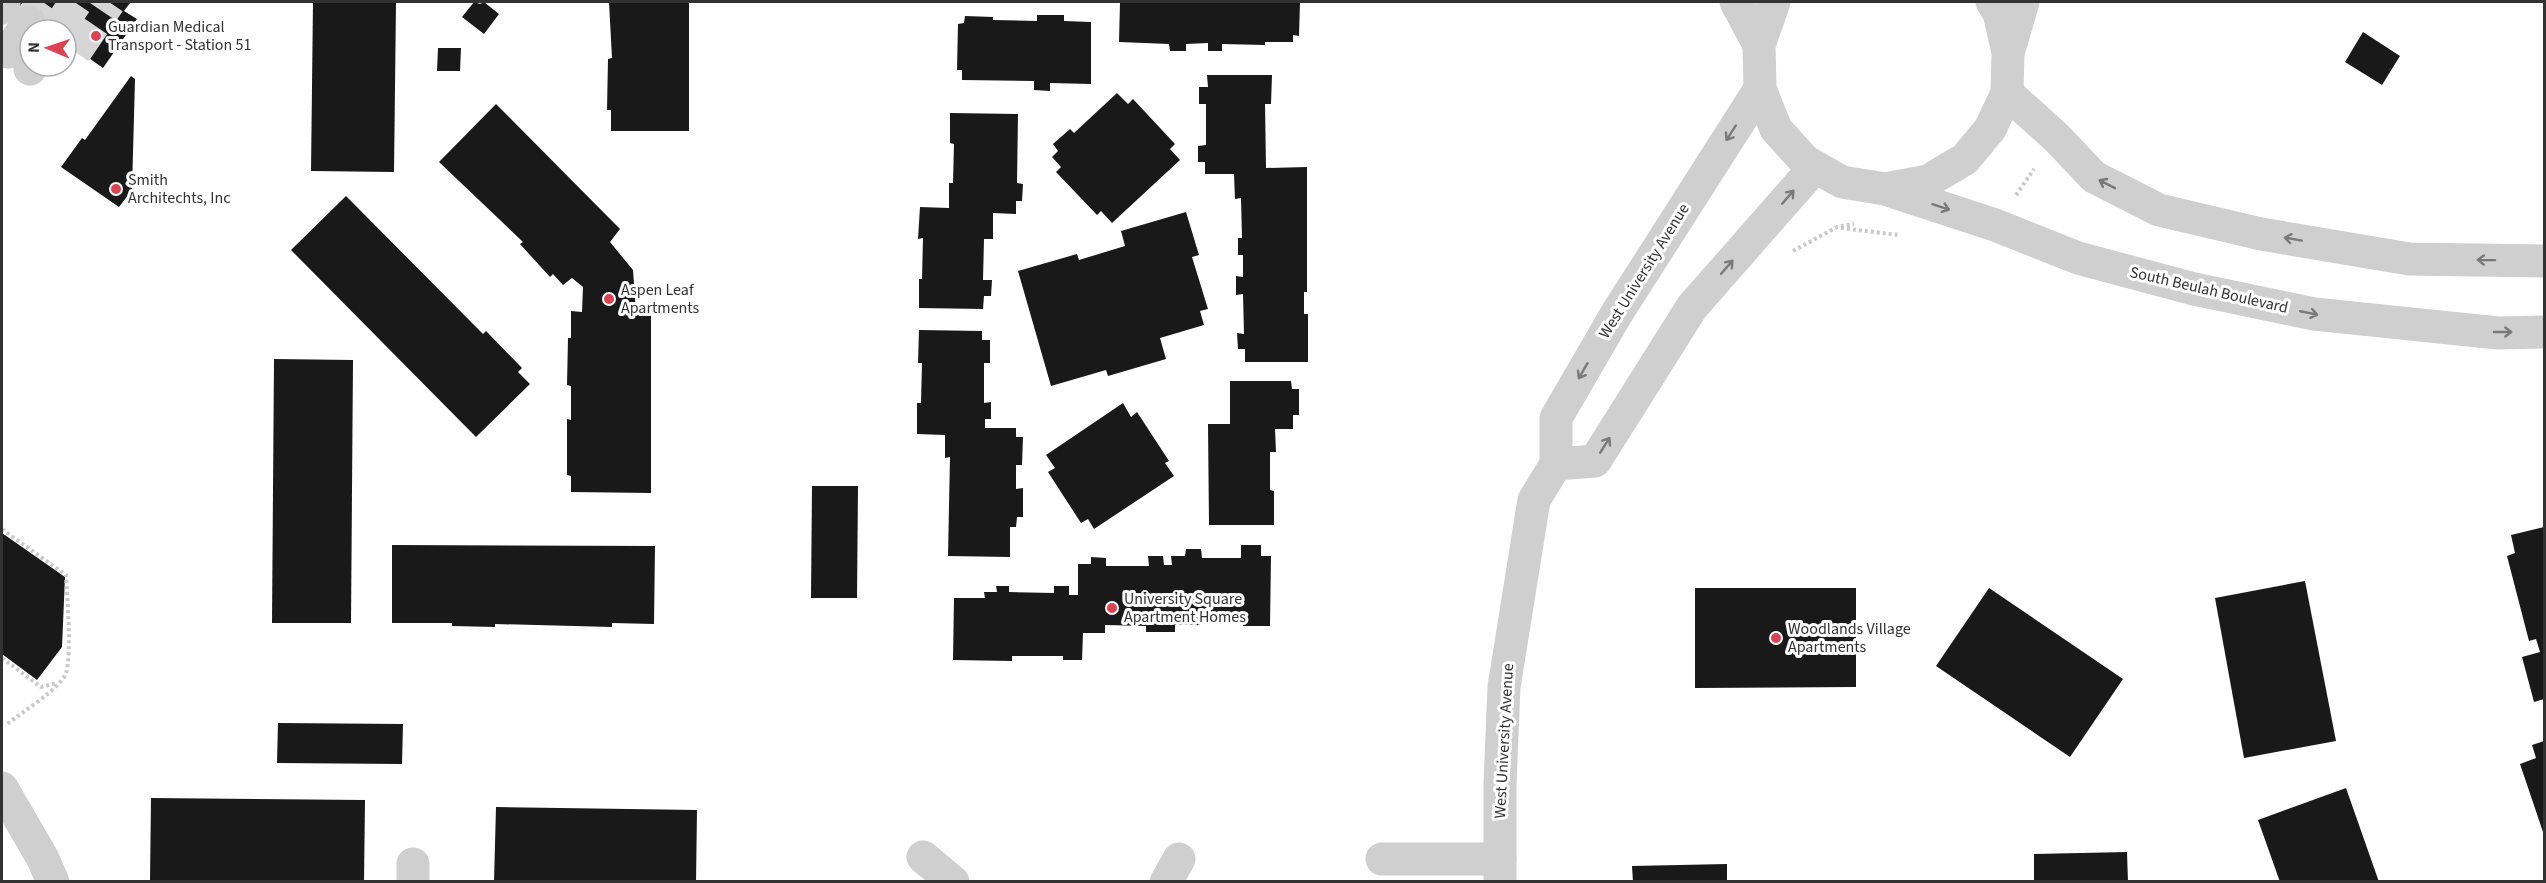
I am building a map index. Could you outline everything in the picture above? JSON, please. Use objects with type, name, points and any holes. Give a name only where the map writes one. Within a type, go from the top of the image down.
[{"type":"street","points":[[1736,2],[1759,45]]},
{"type":"street","points":[[1774,2],[1759,45],[1760,89],[1776,129],[1804,161],[1842,182],[1885,189],[1928,181],[1965,159],[1990,129],[2007,93],[2008,52],[1999,13],[1992,2]]},
{"type":"street","points":[[2008,52],[2023,2]]},
{"type":"street","points":[[12,11],[18,36]]},
{"type":"street","name":"West University Avenue","points":[[1500,870],[1504,687],[1534,500],[1556,464],[1556,418],[1617,313],[1760,89]]},
{"type":"street","points":[[2007,93],[2057,138],[2094,177],[2160,210],[2261,234],[2409,259],[2544,261]]},
{"type":"street","points":[[1556,464],[1595,461],[1692,307],[1815,167]]},
{"type":"street","name":"South Beulah Boulevard","points":[[1885,189],[1995,225],[2078,258],[2205,291],[2314,314],[2498,333],[2544,332]]},
{"type":"street","points":[[2,788],[43,859],[53,882]]},
{"type":"street","points":[[923,857],[953,882]]},
{"type":"street","points":[[1382,859],[1500,870]]},
{"type":"path","points":[[2,529],[17,542],[66,575],[65,622],[68,657],[65,674],[7,724]]},
{"type":"path","points":[[2,658],[41,687],[57,683]]},
{"type":"building","name":"Guardian Medical Transport - Station 51","points":[[5,2],[128,2],[130,3],[124,11],[137,19],[103,68],[78,50],[78,18],[28,18]]},
{"type":"building","points":[[313,2],[396,2],[394,172],[311,171]]},
{"type":"building","points":[[474,2],[480,4],[484,2],[499,14],[484,34],[462,17]]},
{"type":"building","points":[[609,2],[689,2],[689,131],[611,131],[611,110],[607,110],[608,59],[612,58]]},
{"type":"building","points":[[1120,2],[1300,2],[1299,36],[1293,35],[1293,42],[1265,42],[1265,45],[1222,44],[1222,51],[1208,51],[1208,43],[1186,44],[1186,51],[1170,51],[1169,44],[1119,42]]},
{"type":"building","points":[[1037,15],[1064,15],[1064,21],[1091,22],[1091,84],[1050,83],[1050,91],[1034,90],[1034,81],[962,80],[962,70],[957,70],[958,24],[964,23],[965,16],[993,17],[993,20],[1037,21]]},
{"type":"building","points":[[2363,32],[2400,56],[2382,85],[2345,62]]},
{"type":"building","points":[[438,48],[461,48],[460,71],[437,71]]},
{"type":"building","points":[[1207,75],[1272,75],[1271,104],[1265,104],[1266,168],[1307,167],[1307,292],[1304,292],[1304,314],[1308,314],[1308,362],[1245,362],[1245,349],[1238,349],[1237,333],[1244,334],[1243,294],[1236,295],[1236,276],[1243,277],[1243,255],[1238,255],[1238,238],[1242,238],[1241,198],[1235,199],[1234,174],[1205,174],[1205,162],[1198,162],[1198,146],[1206,145],[1206,104],[1199,104],[1199,87],[1208,87]]},
{"type":"building","points":[[131,76],[135,79],[132,190],[119,207],[61,167],[82,138],[85,140]]},
{"type":"building","points":[[1117,93],[1128,104],[1133,99],[1175,144],[1170,149],[1180,160],[1112,223],[1101,211],[1097,215],[1056,172],[1061,167],[1052,157],[1058,151],[1053,144],[1070,129],[1074,133]]},
{"type":"building","name":"Aspen Leaf Apartments","points":[[496,104],[620,229],[610,242],[633,270],[636,312],[651,312],[651,493],[571,492],[571,476],[567,475],[567,419],[571,420],[571,386],[567,385],[568,338],[571,338],[571,311],[582,312],[583,287],[572,278],[563,285],[553,274],[550,277],[520,244],[523,242],[439,162]]},
{"type":"building","points":[[950,113],[1018,114],[1017,183],[1023,184],[1022,201],[1016,201],[1016,214],[993,213],[993,239],[984,239],[983,280],[992,280],[991,296],[984,296],[983,309],[919,308],[923,238],[918,239],[920,207],[949,208],[949,183],[953,183],[954,144],[950,143]]},
{"type":"building","points":[[346,196],[483,334],[486,331],[522,368],[518,372],[530,384],[476,437],[291,250]]},
{"type":"building","points":[[1186,212],[1199,255],[1192,257],[1208,309],[1200,311],[1204,325],[1160,338],[1166,359],[1108,376],[1106,370],[1051,386],[1018,271],[1077,254],[1079,260],[1125,246],[1121,231]]},
{"type":"building","points":[[919,330],[982,331],[982,340],[990,340],[990,363],[984,363],[984,403],[991,402],[991,419],[985,419],[985,428],[1016,428],[1016,437],[1023,437],[1022,465],[1016,465],[1016,489],[1023,488],[1023,517],[1017,517],[1016,527],[1010,527],[1010,557],[948,556],[950,457],[945,458],[945,435],[917,434],[917,403],[921,403],[922,363],[918,363]]},
{"type":"building","points":[[274,359],[353,360],[351,623],[272,623]]},
{"type":"building","points":[[1230,381],[1291,381],[1292,389],[1299,389],[1299,415],[1293,415],[1293,429],[1275,429],[1276,452],[1270,452],[1270,490],[1274,491],[1274,525],[1209,525],[1208,424],[1230,424]]},
{"type":"building","points":[[1123,403],[1131,417],[1137,412],[1169,461],[1165,463],[1174,476],[1094,529],[1088,519],[1081,523],[1048,472],[1055,468],[1046,455]]},
{"type":"building","points":[[812,486],[858,486],[857,598],[811,598]]},
{"type":"building","points":[[2544,527],[2544,699],[2534,702],[2522,657],[2540,652],[2536,639],[2529,641],[2507,556],[2515,553],[2511,535]]},
{"type":"building","points":[[2,533],[65,577],[62,647],[37,680],[2,654]]},
{"type":"building","points":[[392,545],[655,546],[654,624],[612,623],[612,627],[495,624],[495,627],[452,626],[452,623],[392,623]]},
{"type":"building","name":"University Square Apartment Homes","points":[[1241,545],[1261,545],[1261,556],[1271,556],[1270,626],[1243,626],[1243,619],[1201,618],[1201,625],[1175,625],[1175,632],[1146,632],[1146,626],[1105,625],[1105,633],[1083,633],[1082,660],[1063,660],[1063,656],[1012,656],[1012,661],[953,660],[954,598],[985,598],[984,592],[997,592],[996,586],[1009,586],[1009,592],[1054,593],[1054,586],[1069,586],[1069,595],[1078,595],[1078,564],[1091,564],[1091,557],[1106,558],[1106,566],[1149,566],[1148,556],[1163,556],[1164,565],[1172,565],[1171,556],[1185,556],[1186,549],[1201,549],[1202,558],[1241,558]]},
{"type":"building","points":[[2305,581],[2336,741],[2244,758],[2215,598]]},
{"type":"building","name":"Woodlands Village Apartments","points":[[1695,588],[1856,588],[1856,687],[1695,688]]},
{"type":"building","name":"Woodlands Village Apartments","points":[[1989,588],[2123,679],[2070,757],[1936,666]]},
{"type":"building","points":[[278,723],[403,724],[402,764],[277,763]]},
{"type":"building","points":[[2544,741],[2544,835],[2520,764],[2536,758],[2532,745]]},
{"type":"building","points":[[2346,788],[2379,882],[2280,882],[2258,820]]},
{"type":"building","points":[[151,798],[365,800],[364,882],[150,882]]},
{"type":"building","points":[[496,807],[697,810],[696,882],[494,882]]},
{"type":"building","points":[[2127,852],[2128,882],[2034,882],[2034,854]]},
{"type":"building","points":[[1727,864],[1727,882],[1633,882],[1632,866]]},
{"type":"tunnel","points":[[32,18],[43,2]]},
{"type":"tunnel","points":[[65,18],[76,2]]},
{"type":"tunnel","points":[[78,48],[109,2]]},
{"type":"place","name":"Guardian Medical Transport - Station 51","points":[[96,36]]},
{"type":"place","name":"Smith Architechts, Inc","points":[[116,189]]},
{"type":"place","name":"Aspen Leaf Apartments","points":[[609,299]]},
{"type":"place","name":"University Square Apartment Homes","points":[[1112,608]]},
{"type":"place","name":"Woodlands Village Apartments","points":[[1776,638]]}]
